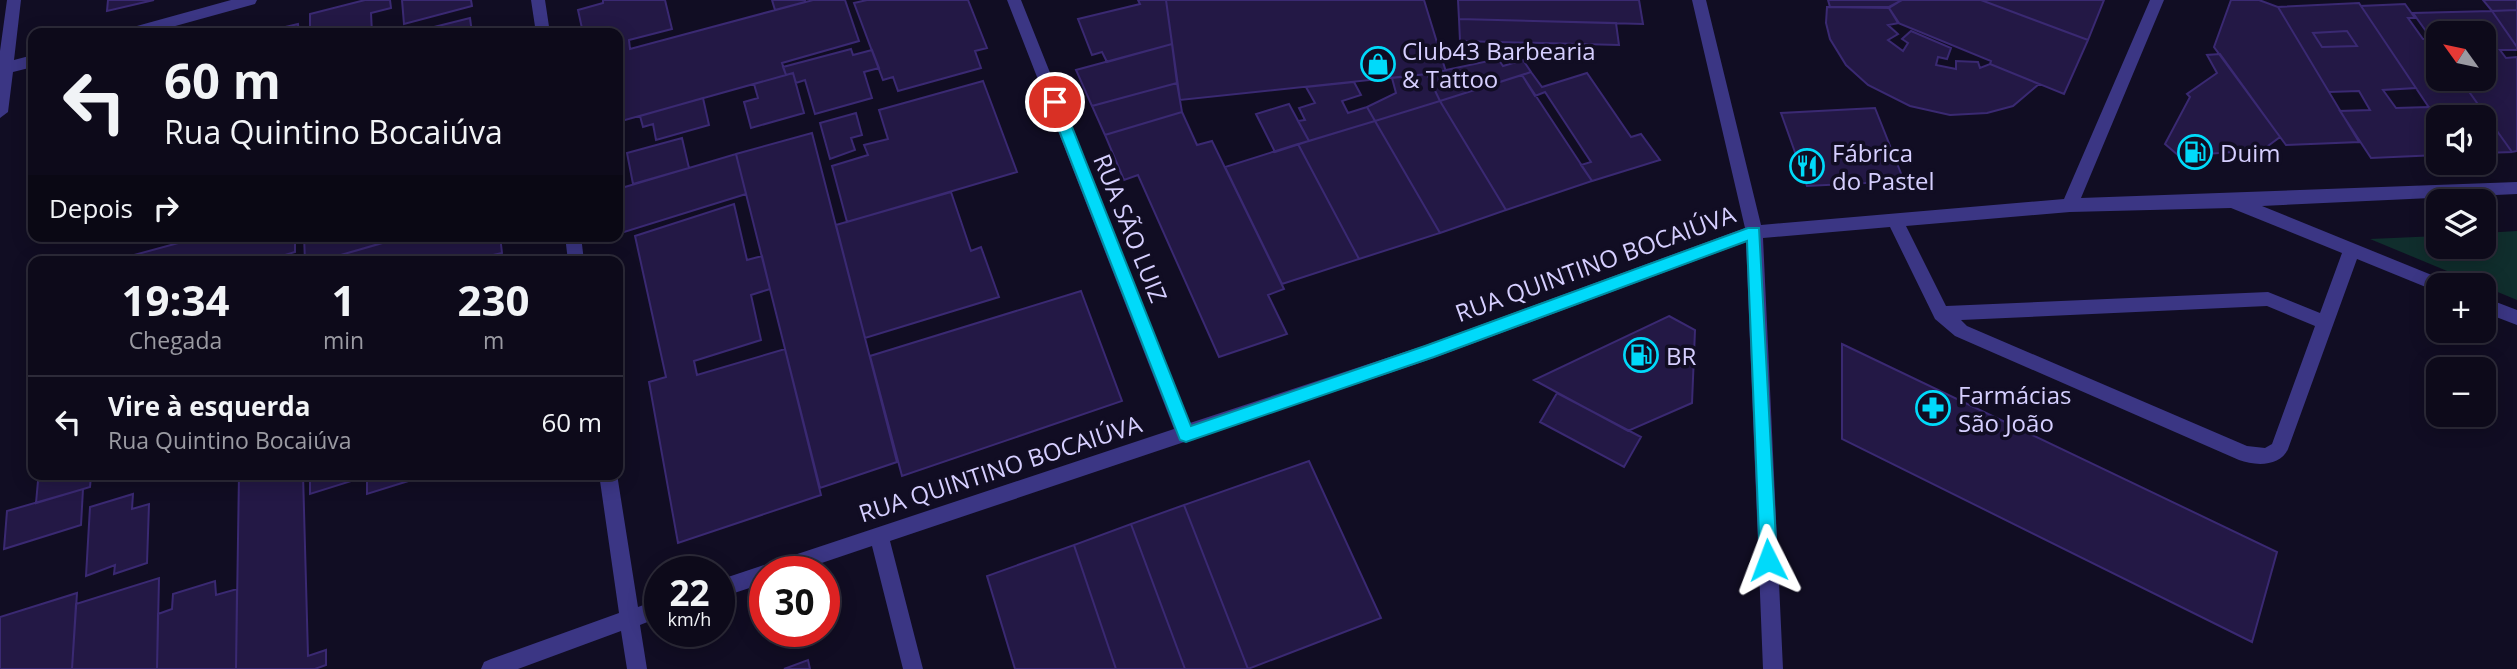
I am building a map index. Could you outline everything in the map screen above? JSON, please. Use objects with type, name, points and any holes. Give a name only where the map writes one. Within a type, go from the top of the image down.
[{"type":"street","points":[[0,112],[3,69],[14,0]]},
{"type":"street","points":[[149,28],[250,0]]},
{"type":"street","points":[[538,0],[542,28]]},
{"type":"street","name":"RUA SÃO LUIZ","points":[[1014,0],[1186,435]]},
{"type":"street","points":[[1699,0],[1754,232],[1773,669]]},
{"type":"street","points":[[2070,205],[2157,0]]},
{"type":"street","points":[[3,69],[28,62]]},
{"type":"street","name":"RUA QUINTINO BOCAIÚVA","points":[[818,556],[1428,352],[1754,232],[2070,205],[2232,201],[2517,188]]},
{"type":"street","points":[[2232,201],[2426,280]]},
{"type":"street","points":[[1895,220],[1941,314],[1961,331],[2246,454],[2267,456],[2280,449],[2352,250]]},
{"type":"street","points":[[1941,314],[2268,299],[2325,322]]},
{"type":"street","points":[[2496,309],[2517,318]]},
{"type":"street","points":[[609,480],[637,669]]},
{"type":"street","points":[[878,536],[913,669]]},
{"type":"street","points":[[491,669],[644,613]]},
{"type":"green space","points":[[2517,231],[2517,300],[2496,291],[2496,273],[2452,273],[2370,239],[2426,237],[2426,259],[2496,259],[2496,232]]},
{"type":"building","points":[[108,0],[154,0],[107,11]]},
{"type":"building","points":[[365,0],[390,0],[391,8],[371,13],[372,28],[310,28],[310,14]]},
{"type":"building","points":[[402,0],[471,0],[472,6],[404,24]]},
{"type":"building","points":[[603,0],[665,0],[672,29],[629,40],[630,49],[813,0],[845,0],[859,41],[782,63],[786,75],[623,121],[623,28],[582,28],[578,10],[603,3]]},
{"type":"building","points":[[772,0],[805,0],[805,2],[775,10]]},
{"type":"building","points":[[867,0],[968,0],[987,48],[975,51],[981,68],[898,91],[893,77],[883,80],[854,3]]},
{"type":"building","points":[[1138,0],[1166,0],[1172,44],[1107,62],[1102,52],[1092,55],[1078,19],[1140,4]]},
{"type":"building","points":[[1166,0],[1424,0],[1446,72],[1180,100]]},
{"type":"building","points":[[1458,0],[1639,0],[1643,24],[1459,19]]},
{"type":"building","points":[[1828,0],[1902,0],[1889,7],[1830,7]]},
{"type":"building","points":[[1902,0],[1981,0],[2088,40],[2064,94],[1898,23],[1889,8]]},
{"type":"building","points":[[1981,0],[2104,0],[2088,40]]},
{"type":"building","points":[[2231,0],[2259,0],[2278,7],[2359,142],[2286,145],[2214,47]]},
{"type":"building","points":[[2483,0],[2517,0],[2517,10],[2492,11]]},
{"type":"building","points":[[2359,3],[2416,88],[2383,90],[2396,108],[2426,107],[2426,156],[2371,158],[2340,111],[2370,110],[2359,91],[2329,92],[2278,7]]},
{"type":"building","points":[[2405,4],[2415,18],[2408,18],[2423,39],[2426,39],[2426,91],[2469,91],[2479,105],[2427,105],[2361,6]]},
{"type":"building","points":[[1827,7],[1889,8],[1899,23],[1888,25],[1898,34],[1888,40],[1903,51],[1908,43],[1902,39],[1911,31],[1951,48],[1947,59],[1938,57],[1936,65],[1956,69],[1956,61],[1978,62],[1980,68],[1990,64],[2039,84],[2013,106],[1987,113],[1950,115],[1910,106],[1868,85],[1846,65],[1830,39],[1826,23]]},
{"type":"building","points":[[2517,10],[2517,47],[2492,11]]},
{"type":"building","points":[[2492,11],[2517,47],[2517,50],[2500,50],[2506,58],[2517,57],[2517,151],[2512,152],[2496,130],[2496,105],[2479,105],[2469,91],[2496,91],[2496,21],[2426,21],[2426,31],[2413,13]]},
{"type":"building","points":[[470,18],[471,28],[430,28]]},
{"type":"building","points":[[1459,19],[1616,23],[1619,45],[1460,41]]},
{"type":"building","points":[[298,24],[298,28],[281,28]]},
{"type":"building","points":[[2347,31],[2357,46],[2322,47],[2313,33]]},
{"type":"building","points":[[1172,44],[1177,83],[1092,106],[1076,70]]},
{"type":"building","points":[[851,49],[853,55],[872,50],[879,68],[864,72],[872,98],[815,114],[805,80],[796,83],[793,73],[786,75],[783,67]]},
{"type":"building","points":[[2220,54],[2280,137],[2253,157],[2247,151],[2179,156],[2165,144],[2190,97],[2187,94],[2217,73],[2207,55]]},
{"type":"building","points":[[1498,59],[1503,66],[1523,60],[1531,72],[1440,101],[1427,74]]},
{"type":"building","points":[[1531,72],[1542,87],[1587,73],[1631,137],[1641,134],[1660,160],[1592,181],[1581,165],[1591,162],[1545,92],[1535,96],[1522,75]]},
{"type":"building","points":[[793,73],[804,113],[751,128],[744,102],[758,98],[754,84]]},
{"type":"building","points":[[1427,74],[1440,101],[1375,121],[1367,107],[1396,93],[1392,78]]},
{"type":"building","points":[[1522,75],[1592,181],[1506,210],[1440,101]]},
{"type":"building","points":[[983,81],[1017,172],[847,222],[832,166],[868,155],[864,145],[888,139],[879,110]]},
{"type":"building","points":[[1354,82],[1361,95],[1342,101],[1348,113],[1367,107],[1375,121],[1309,141],[1298,121],[1305,120],[1299,108],[1315,103],[1306,87]]},
{"type":"building","points":[[1177,83],[1182,112],[1105,135],[1092,106]]},
{"type":"building","points":[[703,98],[709,125],[656,140],[653,124],[643,127],[640,116]]},
{"type":"building","points":[[1440,101],[1506,210],[1440,233],[1375,121]]},
{"type":"building","points":[[1289,104],[1309,141],[1275,152],[1256,114]]},
{"type":"building","points":[[1875,108],[1904,181],[1807,186],[1781,113]]},
{"type":"building","points":[[1182,112],[1197,145],[1212,141],[1284,289],[1268,295],[1287,334],[1219,357],[1138,175],[1124,180],[1105,135]]},
{"type":"building","points":[[856,113],[862,135],[851,138],[855,150],[830,159],[820,123]]},
{"type":"building","points":[[1375,121],[1440,233],[1359,259],[1298,144]]},
{"type":"building","points":[[2496,130],[2512,152],[2496,153]]},
{"type":"building","points":[[812,133],[897,462],[820,488],[736,154]]},
{"type":"building","points":[[682,138],[689,168],[633,184],[627,153]]},
{"type":"building","points":[[1298,144],[1359,259],[1282,284],[1225,167]]},
{"type":"building","points":[[736,154],[746,194],[623,232],[623,188]]},
{"type":"building","points":[[951,192],[971,251],[981,247],[999,297],[865,338],[836,225]]},
{"type":"building","points":[[734,204],[747,260],[762,256],[770,289],[751,295],[761,340],[694,361],[697,375],[785,349],[821,495],[678,543],[649,382],[666,377],[635,236]]},
{"type":"building","points":[[182,242],[295,242],[295,252],[282,256],[130,256]]},
{"type":"building","points":[[304,242],[386,242],[337,256],[305,256]]},
{"type":"building","points":[[385,242],[501,242],[502,253],[488,256],[337,256]]},
{"type":"building","points":[[1081,291],[1122,401],[902,476],[870,356]]},
{"type":"building","name":"BR","points":[[1669,316],[1695,330],[1692,403],[1628,431],[1534,380]]},
{"type":"building","points":[[1842,344],[2277,552],[2252,642],[1842,439]]},
{"type":"building","points":[[1557,393],[1641,437],[1624,467],[1540,422]]},
{"type":"building","points":[[1309,461],[1381,618],[1248,669],[1184,505]]},
{"type":"building","points":[[91,480],[90,487],[36,503],[38,481]]},
{"type":"building","points":[[239,480],[303,480],[308,656],[326,650],[326,665],[315,669],[236,669]]},
{"type":"building","points":[[310,480],[354,480],[310,494]]},
{"type":"building","points":[[367,480],[412,480],[367,494]]},
{"type":"building","points":[[83,489],[81,525],[4,549],[7,511]]},
{"type":"building","points":[[133,494],[132,509],[149,504],[147,563],[114,574],[115,565],[86,576],[90,507]]},
{"type":"building","points":[[1184,505],[1248,669],[1185,669],[1131,524]]},
{"type":"building","points":[[1131,524],[1185,669],[1116,669],[1074,545]]},
{"type":"building","points":[[1074,545],[1116,669],[1015,669],[987,576]]},
{"type":"building","points":[[159,578],[157,669],[72,669],[76,604]]},
{"type":"building","points":[[215,581],[216,595],[237,589],[236,669],[157,669],[158,614],[172,609],[173,594]]},
{"type":"building","points":[[77,593],[72,669],[0,669],[0,617]]},
{"type":"building","points":[[808,660],[810,669],[784,669]]},
{"type":"place","name":"Club43 Barbearia & Tattoo","points":[[1378,64]]},
{"type":"place","name":"Duim","points":[[2195,152]]},
{"type":"place","name":"Fábrica do Pastel","points":[[1807,166]]},
{"type":"place","name":"BR","points":[[1641,355]]},
{"type":"place","name":"Farmácias São João","points":[[1933,408]]},
{"type":"route","points":[[1055,102],[1186,435],[1428,352],[1754,232],[1768,560]]}]
